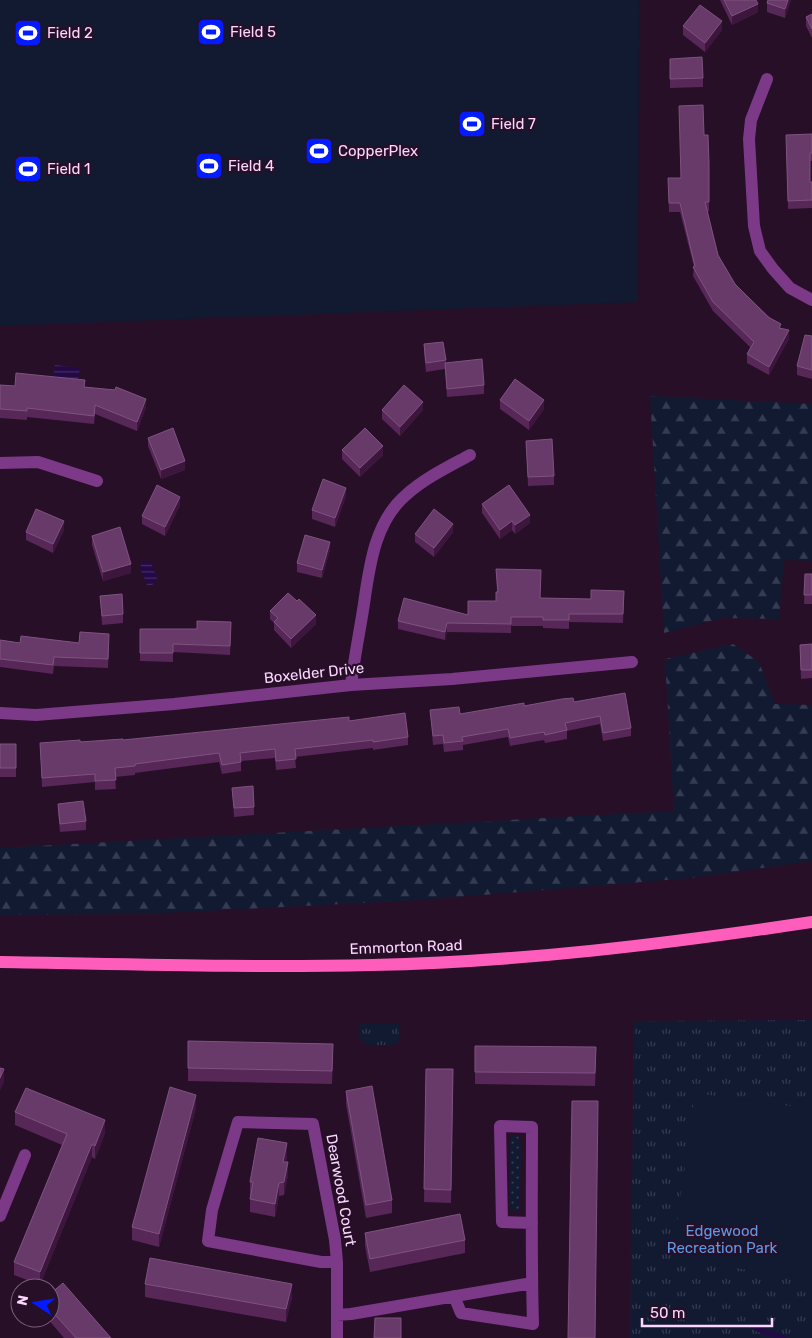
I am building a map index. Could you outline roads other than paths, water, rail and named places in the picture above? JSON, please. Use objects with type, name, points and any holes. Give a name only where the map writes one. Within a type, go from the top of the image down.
[{"type":"main road","name":"Emmorton Road","points":[[0,962],[257,966],[422,963],[630,947],[812,922]]},
{"type":"street","points":[[767,78],[751,120],[750,140],[754,226],[760,251],[773,269],[790,288],[812,300]]},
{"type":"street","points":[[351,685],[370,566],[376,541],[386,518],[404,496],[427,478],[470,455]]},
{"type":"street","points":[[0,463],[38,462],[98,481]]},
{"type":"street","name":"Boxelder Drive","points":[[0,713],[36,715],[154,706],[351,685],[452,679],[632,662]]},
{"type":"street","name":"Dearwood Court","points":[[337,1262],[321,1262],[208,1241],[212,1210],[238,1122],[313,1124],[335,1240],[337,1262],[337,1338]]},
{"type":"street","points":[[454,1296],[461,1313],[533,1324],[532,1127],[500,1126],[502,1222],[532,1223]]},
{"type":"street","points":[[0,1216],[25,1155]]},
{"type":"street","points":[[337,1315],[532,1283]]},
{"type":"waterway","points":[[757,1329],[784,1338]]},
{"type":"place","name":"Field 5","points":[[211,32]]},
{"type":"place","name":"Field 2","points":[[28,33]]},
{"type":"place","name":"Field 7","points":[[472,124]]},
{"type":"place","name":"CopperPlex","points":[[319,151]]},
{"type":"place","name":"Field 4","points":[[209,166]]},
{"type":"place","name":"Field 1","points":[[28,169]]},
{"type":"park label","name":"Edgewood Recreation Park","points":[[722,1240]]}]
